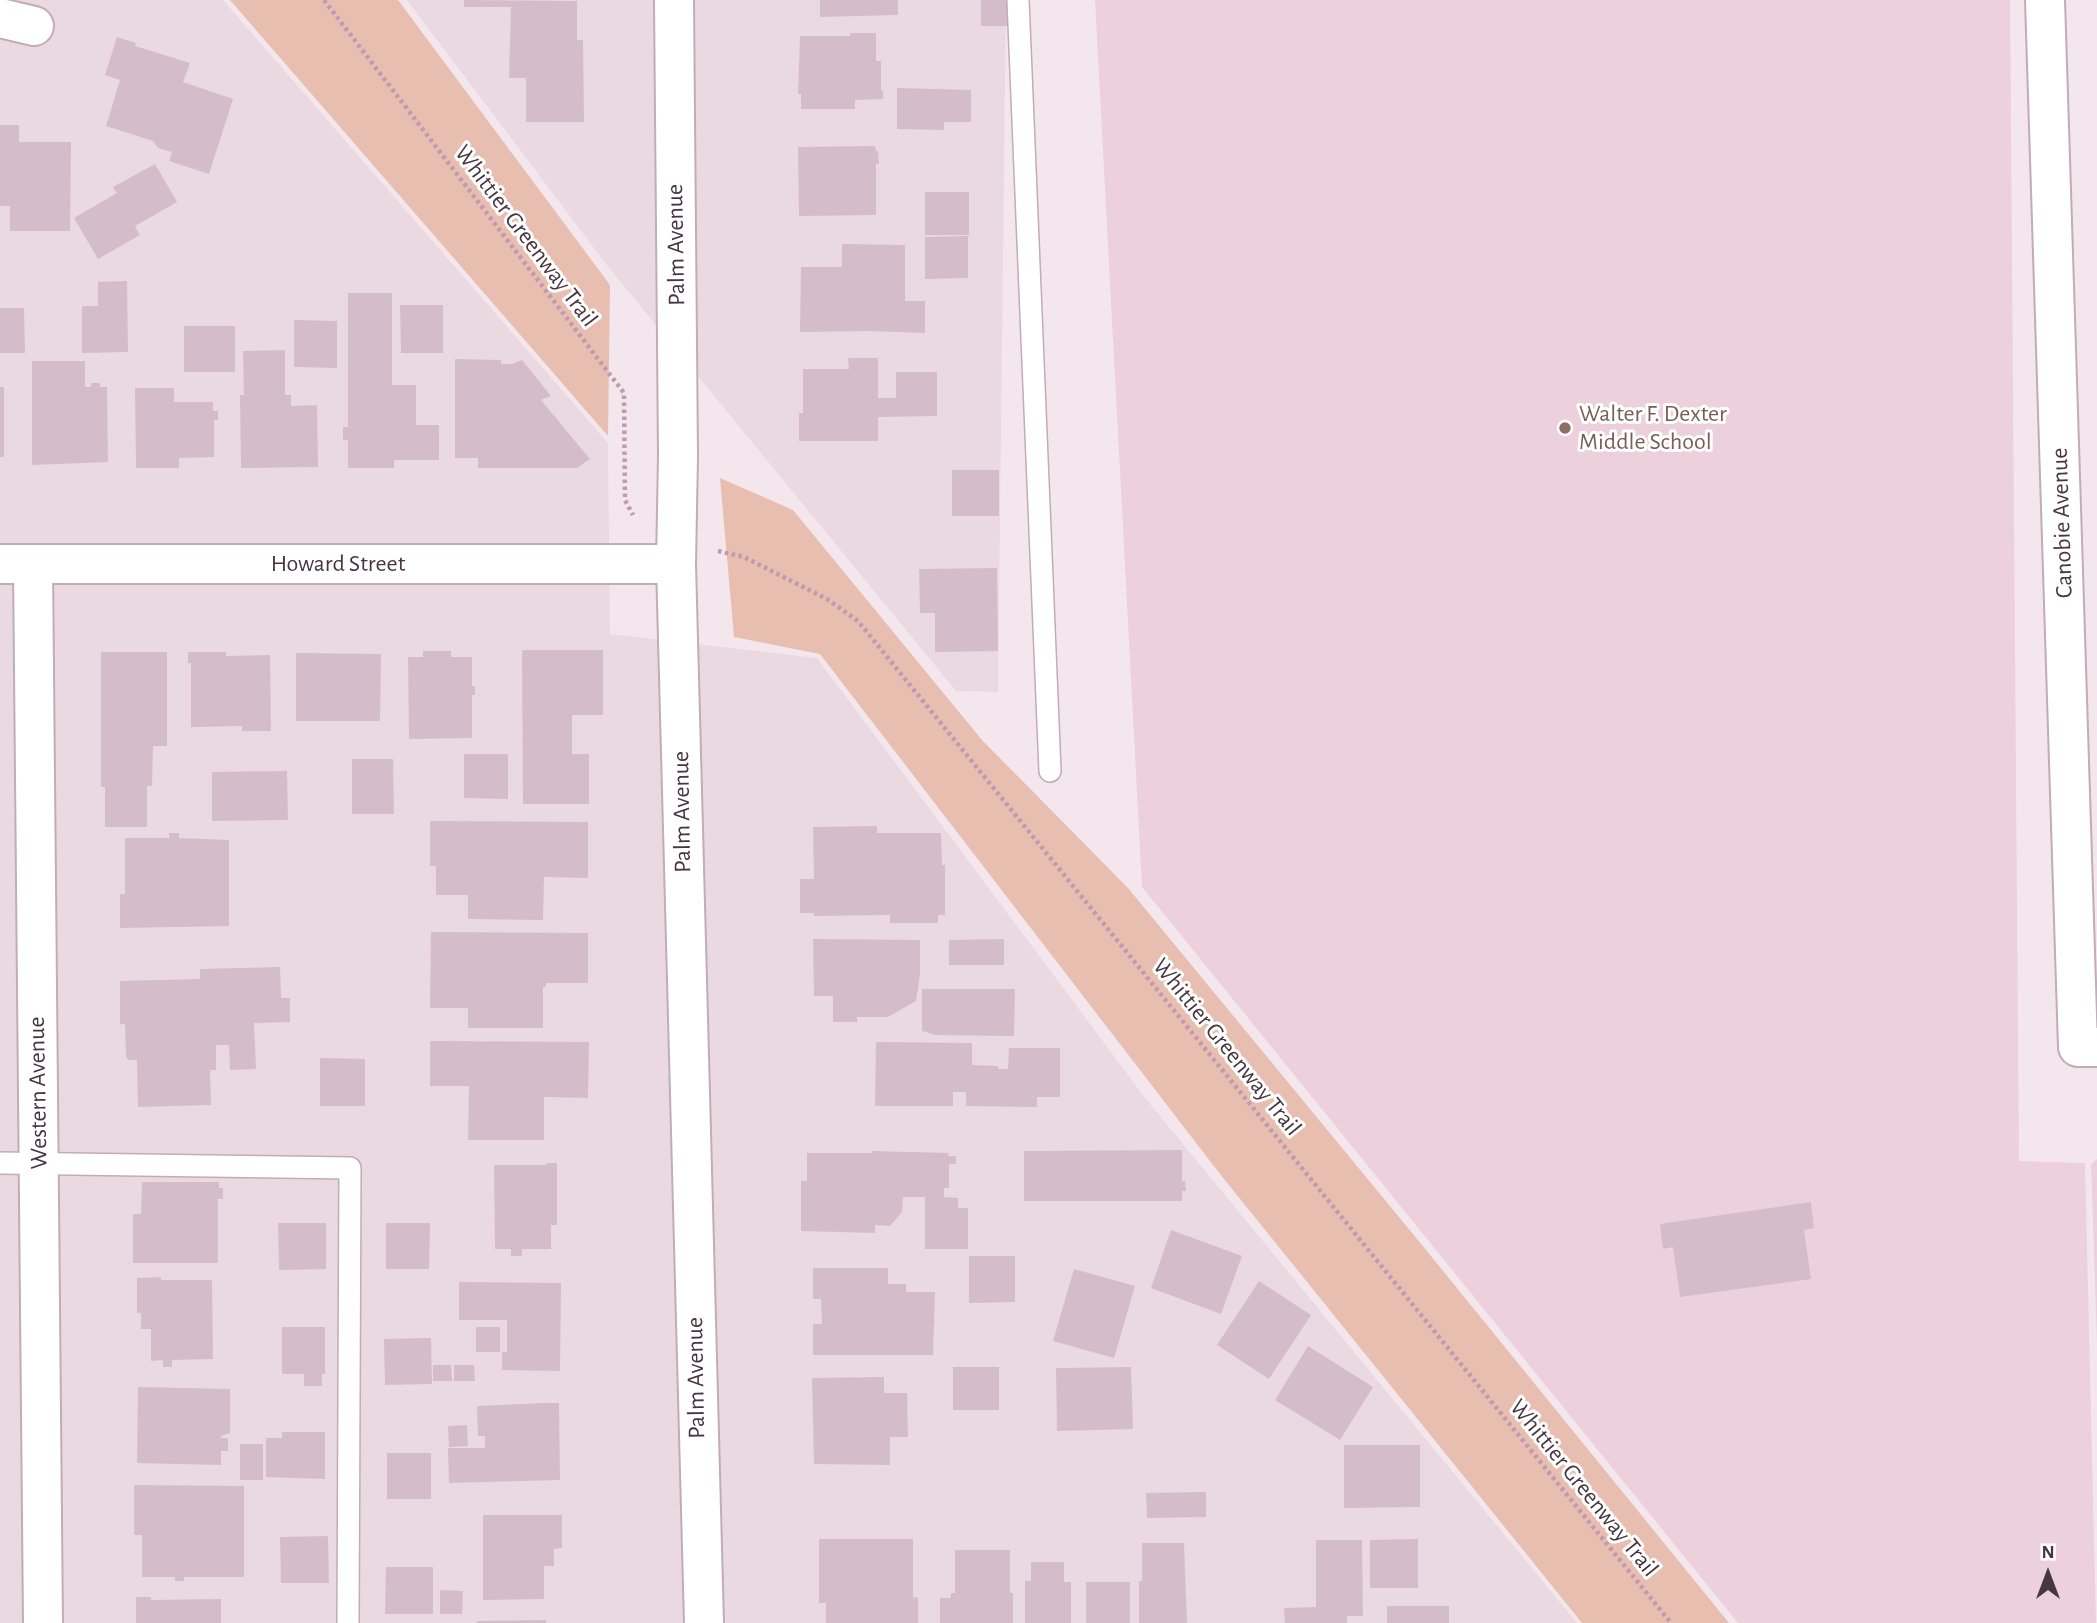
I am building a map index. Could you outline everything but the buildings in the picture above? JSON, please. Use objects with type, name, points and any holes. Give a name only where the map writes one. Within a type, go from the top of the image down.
[{"type":"street","name":"Palm Avenue","points":[[674,0],[678,456],[676,564],[704,1623]]},
{"type":"street","name":"Canobie Avenue","points":[[2045,0],[2088,1047]]},
{"type":"street","name":"Howard Street","points":[[16,564],[676,564]]},
{"type":"street","name":"Western Avenue","points":[[16,564],[38,1163],[43,1623]]},
{"type":"lane","points":[[1018,0],[1050,771]]},
{"type":"lane","points":[[0,1163],[350,1168],[348,1623]]},
{"type":"path","name":"Whittier Greenway Trail","points":[[324,0],[624,393],[625,500],[633,516]]},
{"type":"path","name":"Whittier Greenway Trail","points":[[712,550],[744,557],[827,600],[858,621],[1671,1623]]},
{"type":"shaded area","points":[[0,0],[223,0],[608,443],[610,634],[817,658],[1146,1099],[1577,1623],[0,1623]]},
{"type":"shaded area","points":[[230,0],[398,0],[610,285],[608,436]]},
{"type":"shaded area","points":[[407,0],[1006,0],[998,692],[956,691],[606,264]]},
{"type":"shaded area","name":"Walter F. Dexter Middle School","points":[[1095,0],[2010,0],[2019,1161],[2085,1163],[2096,1623],[1738,1623],[1142,887]]},
{"type":"shaded area","points":[[720,478],[793,510],[982,740],[1128,888],[1729,1623],[1582,1623],[1220,1174],[820,654],[734,637]]},
{"type":"shaded area","points":[[2097,1159],[2097,1343],[2091,1164]]},
{"type":"place","name":"Walter F. Dexter Middle School","points":[[1565,428]]}]
